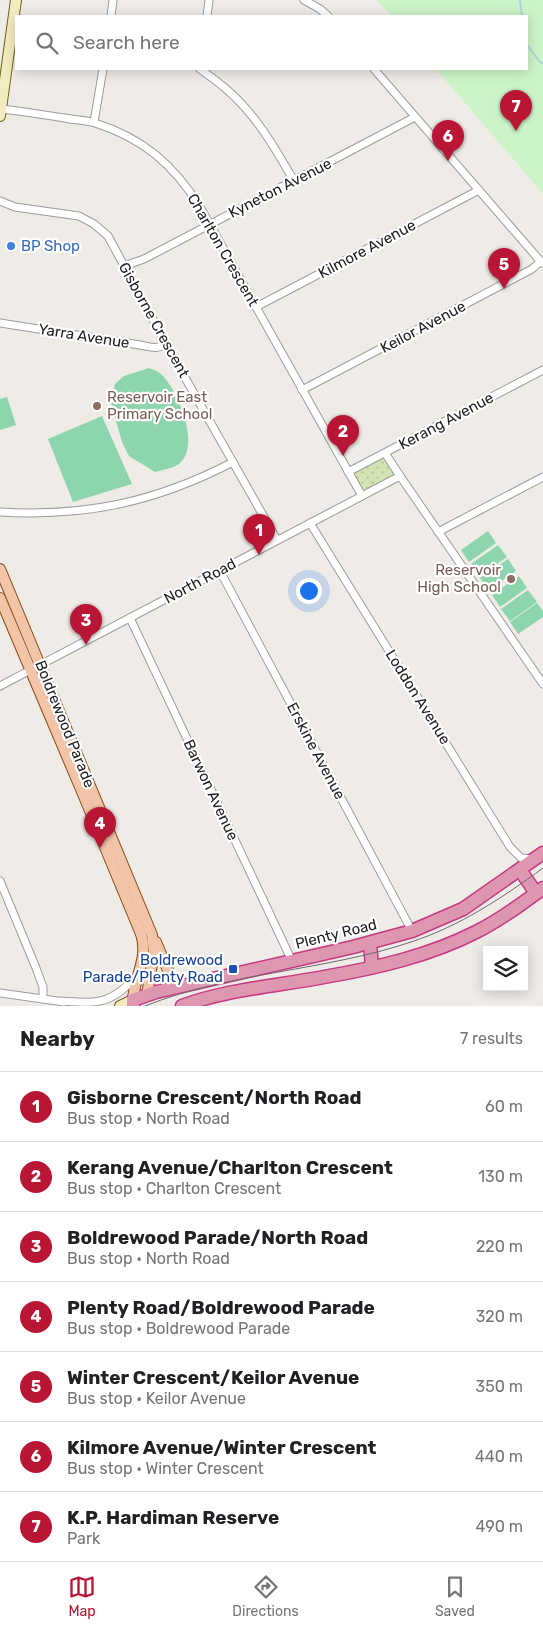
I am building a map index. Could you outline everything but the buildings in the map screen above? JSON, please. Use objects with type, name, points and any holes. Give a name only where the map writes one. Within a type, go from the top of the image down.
[{"type":"highway","name":"Plenty Road","points":[[133,1003],[147,1000],[180,987],[370,943],[412,931],[463,909],[539,856]]},
{"type":"highway","points":[[182,1006],[238,991],[322,978],[428,952],[476,932],[540,891],[520,870]]},
{"type":"highway","points":[[370,943],[372,967]]},
{"type":"highway","points":[[222,1006],[238,991]]},
{"type":"main road","points":[[0,116],[16,0]]},
{"type":"main road","name":"Boldrewood Parade","points":[[0,569],[40,664],[142,939],[143,958],[134,987],[133,1003]]},
{"type":"main road","name":"Boldrewood Parade","points":[[0,598],[30,670],[152,934],[154,950],[147,1000]]},
{"type":"main road","points":[[152,934],[172,980],[180,987]]},
{"type":"main road","name":"Plenty Road","points":[[120,1006],[133,1003]]},
{"type":"street","points":[[111,15],[113,0]]},
{"type":"street","points":[[207,15],[209,0]]},
{"type":"street","points":[[304,0],[327,15]]},
{"type":"street","points":[[94,122],[103,70]]},
{"type":"street","points":[[201,70],[226,88],[247,110],[268,136],[294,181]]},
{"type":"street","points":[[375,70],[542,263]]},
{"type":"street","name":"Charlton Crescent","points":[[0,106],[94,122],[131,138],[158,156],[183,180],[210,224],[362,496]]},
{"type":"street","name":"Kyneton Avenue","points":[[125,269],[415,117]]},
{"type":"street","name":"Kilmore Avenue","points":[[256,307],[479,190]]},
{"type":"street","name":"Gisborne Crescent","points":[[0,201],[15,207],[80,216],[101,229],[115,246],[125,269],[277,540]]},
{"type":"street","points":[[0,207],[15,207]]},
{"type":"street","name":"Keilor Avenue","points":[[302,390],[542,263]]},
{"type":"street","name":"Yarra Avenue","points":[[0,323],[159,348],[165,341]]},
{"type":"street","name":"Kerang Avenue","points":[[348,472],[543,370]]},
{"type":"street","points":[[385,453],[543,684]]},
{"type":"street","points":[[0,512],[50,514],[77,512],[146,498],[204,477],[233,462]]},
{"type":"street","name":"North Road","points":[[0,686],[400,476]]},
{"type":"street","points":[[438,532],[543,477]]},
{"type":"street","name":"Loddon Avenue","points":[[310,523],[510,848],[521,858],[539,856]]},
{"type":"street","name":"Erskine Avenue","points":[[220,571],[412,931]]},
{"type":"street","name":"Barwon Avenue","points":[[130,618],[292,961]]},
{"type":"street","points":[[0,882],[43,987],[42,999]]},
{"type":"street","points":[[60,1003],[99,1003],[121,991],[138,975]]},
{"type":"street","points":[[0,993],[42,999],[70,1006]]},
{"type":"green space","points":[[377,0],[543,0],[543,194],[437,70],[528,70],[528,15],[390,15]]},
{"type":"green space","points":[[149,368],[159,372],[175,393],[188,431],[186,455],[180,463],[172,468],[155,472],[129,456],[122,442],[111,403],[115,384],[124,376]]},
{"type":"green space","points":[[7,397],[16,425],[0,430],[0,399]]},
{"type":"green space","points":[[102,416],[132,484],[73,502],[48,439]]},
{"type":"green space","points":[[385,453],[400,476],[362,496],[348,472]]},
{"type":"green space","points":[[488,531],[496,543],[469,562],[461,550]]},
{"type":"green space","points":[[498,545],[507,557],[479,576],[471,564]]},
{"type":"green space","points":[[508,559],[516,571],[489,590],[480,578]]},
{"type":"green space","points":[[519,576],[527,588],[500,607],[492,595]]},
{"type":"green space","points":[[528,590],[537,602],[510,621],[501,609]]},
{"type":"green space","points":[[537,603],[543,611],[543,617],[518,634],[510,622]]},
{"type":"waterway","points":[[520,0],[522,15]]},
{"type":"waterway","points":[[528,46],[540,62],[543,63]]},
{"type":"tram line","points":[[145,1006],[210,986],[378,952],[411,942],[447,928],[480,910],[543,868]]},
{"type":"place","name":"K.P. Hardiman Reserve","points":[[516,131]]},
{"type":"place","name":"Kilmore Avenue/Winter Crescent","points":[[448,161]]},
{"type":"place","name":"BP Shop","points":[[11,246]]},
{"type":"place","name":"Winter Crescent/Keilor Avenue","points":[[504,289]]},
{"type":"place","name":"Reservoir East Primary School","points":[[97,406]]},
{"type":"place","name":"Kerang Avenue/Charlton Crescent","points":[[343,456]]},
{"type":"place","name":"Gisborne Crescent/North Road","points":[[259,555]]},
{"type":"place","name":"Reservoir High School","points":[[511,579]]},
{"type":"place","name":"Boldrewood Parade/North Road","points":[[86,645]]},
{"type":"place","name":"Plenty Road/Boldrewood Parade","points":[[100,848]]},
{"type":"place","name":"Boldrewood Parade/Plenty Road","points":[[233,969]]}]
